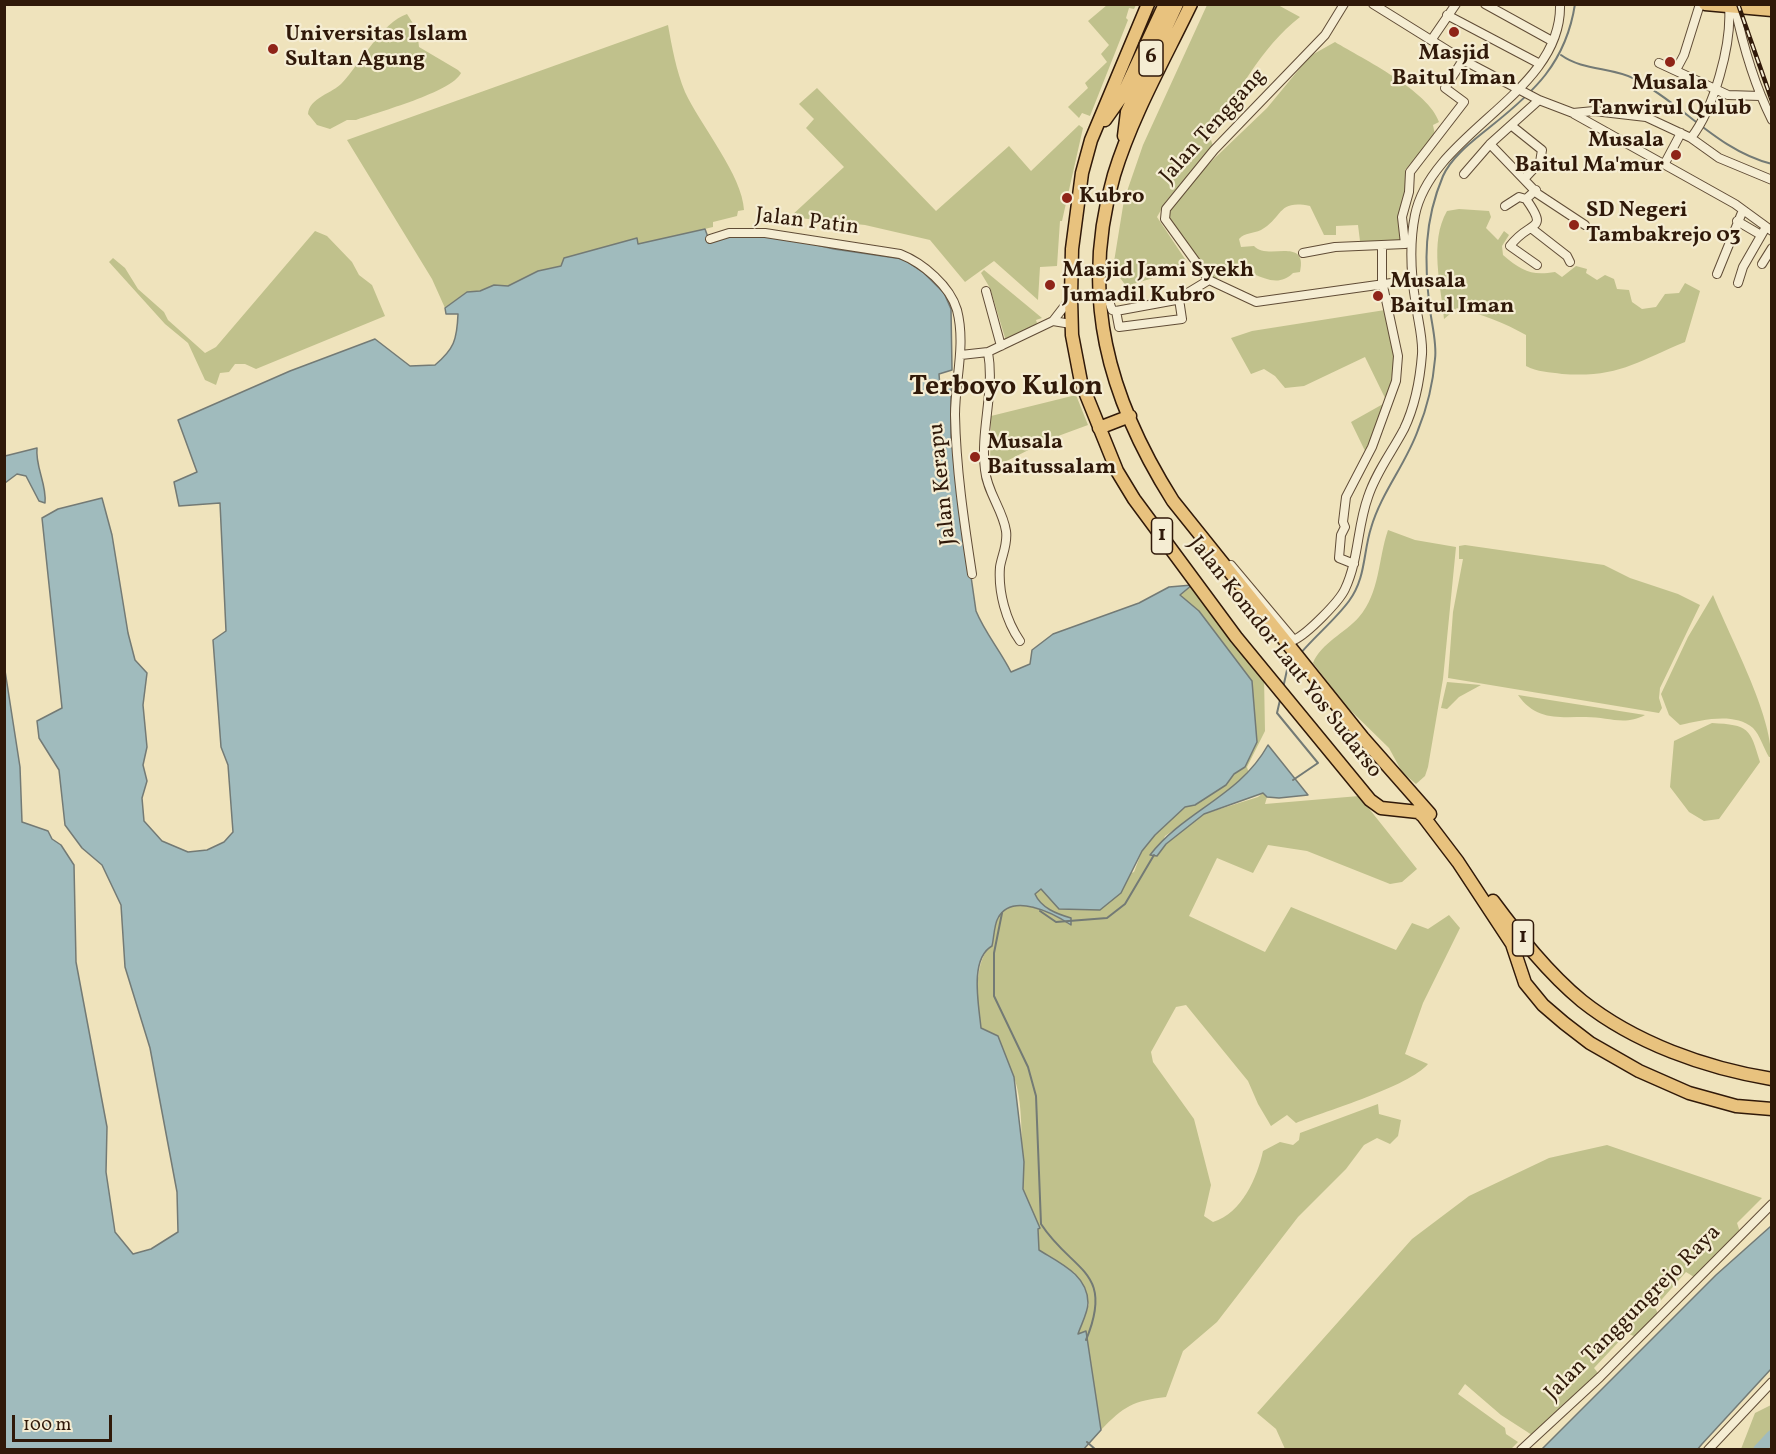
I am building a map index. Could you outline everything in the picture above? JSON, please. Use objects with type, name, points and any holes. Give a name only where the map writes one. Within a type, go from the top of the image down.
[{"type":"highway","name":"Jalan Komdor Laut Yos Sudarso","points":[[1148,4],[1091,140],[1076,210],[1071,324],[1082,382],[1117,471],[1134,499],[1236,637],[1370,800],[1381,808],[1418,812],[1423,816],[1458,862],[1512,944],[1525,983],[1543,1005],[1590,1043],[1639,1071],[1689,1093],[1736,1106],[1772,1109]]},
{"type":"highway","name":"6","points":[[1091,140],[1122,96],[1165,4]]},
{"type":"highway","name":"6","points":[[1121,155],[1127,112],[1178,4]]},
{"type":"highway","name":"Jalan Komdor Laut Yos Sudarso","points":[[1191,4],[1147,93],[1121,155],[1108,201],[1097,264],[1105,346],[1130,416],[1153,469],[1173,501],[1363,738],[1430,814],[1501,912],[1543,962],[1583,1001],[1666,1049],[1736,1073],[1772,1079]]},
{"type":"highway","points":[[1705,4],[1735,9],[1772,10]]},
{"type":"highway","points":[[1099,428],[1130,416]]},
{"type":"street","name":"Jalan Tenggang","points":[[1209,280],[1165,219],[1166,210],[1214,150],[1325,35],[1344,4]]},
{"type":"street","points":[[1373,4],[1463,60],[1517,89],[1573,113],[1665,163],[1743,210],[1769,229],[1760,237],[1738,283]]},
{"type":"street","points":[[1432,39],[1456,4]]},
{"type":"street","points":[[1485,4],[1552,41]]},
{"type":"street","points":[[1224,564],[1230,565],[1242,577],[1296,640],[1344,591],[1354,564],[1368,496],[1404,427],[1417,393],[1422,346],[1411,246],[1415,215],[1433,174],[1449,154],[1491,118],[1540,64],[1560,19],[1560,4]]},
{"type":"street","points":[[1676,70],[1684,55],[1700,4]]},
{"type":"street","points":[[1696,131],[1715,90],[1735,9]]},
{"type":"street","points":[[1735,9],[1742,42],[1760,96],[1772,120]]},
{"type":"street","points":[[1447,15],[1540,64]]},
{"type":"street","points":[[1303,254],[1335,247],[1405,244],[1402,217],[1409,192],[1410,172],[1464,102],[1445,88],[1463,60]]},
{"type":"street","points":[[1659,63],[1715,90],[1737,96],[1760,96]]},
{"type":"street","points":[[1464,174],[1490,144],[1512,126],[1538,99]]},
{"type":"street","points":[[1573,113],[1594,111],[1646,117],[1681,133],[1696,131]]},
{"type":"street","points":[[1512,126],[1542,150],[1540,162],[1525,178]]},
{"type":"street","points":[[1696,131],[1719,158],[1772,180]]},
{"type":"street","points":[[1665,163],[1681,133]]},
{"type":"street","points":[[1490,144],[1536,190],[1585,225]]},
{"type":"street","points":[[1526,199],[1536,190]]},
{"type":"street","points":[[1505,206],[1519,197],[1526,199],[1539,218],[1531,228],[1519,234],[1510,246],[1538,265]]},
{"type":"street","points":[[1717,274],[1743,210]]},
{"type":"street","points":[[1737,221],[1772,247],[1762,264]]},
{"type":"street","points":[[1531,228],[1567,256],[1570,262]]},
{"type":"street","name":"Jalan Patin","points":[[710,239],[729,233],[765,233],[900,254]]},
{"type":"street","points":[[1354,564],[1339,558],[1341,535],[1345,527],[1343,522],[1346,497],[1372,447],[1396,381],[1396,338],[1383,284],[1382,245]]},
{"type":"street","name":"Jalan Kerapu","points":[[900,254],[918,262],[948,293],[957,312],[961,355],[956,389],[956,440],[972,574]]},
{"type":"street","points":[[1098,291],[1107,295],[1112,310],[1116,311],[1179,299],[1209,280],[1256,302],[1413,280]]},
{"type":"street","points":[[986,291],[1001,346]]},
{"type":"street","points":[[961,355],[988,352],[1053,321],[1071,298]]},
{"type":"street","points":[[1116,311],[1119,327],[1182,319],[1179,299]]},
{"type":"street","points":[[1053,321],[1071,324]]},
{"type":"street","points":[[988,352],[991,388],[985,418],[984,470],[1006,530],[1006,546],[1000,564],[1005,607],[1020,641]]},
{"type":"street","name":"Jalan Tanggungrejo Raya","points":[[1521,1449],[1600,1377],[1772,1204]]},
{"type":"street","points":[[1708,1449],[1772,1382]]},
{"type":"green space","points":[[1107,5],[1136,5],[1134,9],[1129,8],[1126,18],[1128,20],[1090,116],[1082,113],[1079,118],[1068,107],[1088,88],[1085,83],[1107,62],[1101,54],[1109,45],[1088,21]]},
{"type":"green space","points":[[1207,5],[1278,5],[1300,17],[1261,57],[1210,137],[1213,146],[1166,201],[1157,217],[1187,262],[1176,275],[1160,276],[1126,286],[1113,268],[1124,200],[1143,145]]},
{"type":"green space","points":[[407,14],[417,30],[419,47],[461,73],[444,87],[413,101],[356,120],[347,120],[330,129],[317,125],[308,114],[312,104],[338,87],[380,34],[398,18]]},
{"type":"green space","points":[[668,25],[685,92],[729,166],[742,196],[744,210],[738,211],[737,216],[713,222],[713,227],[638,245],[637,238],[561,266],[538,271],[508,286],[494,285],[480,291],[467,292],[445,308],[432,279],[347,140]]},
{"type":"green space","points":[[1335,42],[1409,88],[1433,110],[1439,122],[1433,125],[1435,135],[1405,170],[1407,185],[1399,212],[1401,241],[1360,241],[1358,225],[1336,226],[1336,235],[1324,235],[1310,206],[1292,205],[1281,211],[1261,230],[1244,235],[1239,239],[1241,247],[1254,246],[1260,250],[1285,251],[1298,255],[1301,261],[1300,272],[1293,273],[1285,279],[1269,280],[1234,267],[1225,267],[1217,279],[1204,277],[1165,216],[1194,178],[1267,108],[1310,56]]},
{"type":"green space","points":[[817,88],[936,211],[1009,146],[1031,171],[1079,125],[1083,128],[1062,221],[1060,221],[1057,266],[1040,267],[1038,300],[994,261],[965,282],[930,240],[865,225],[790,217],[844,167],[806,128],[814,119],[799,104]]},
{"type":"green space","points":[[1459,209],[1489,211],[1491,217],[1486,228],[1498,240],[1504,231],[1509,235],[1502,246],[1503,255],[1527,271],[1555,272],[1562,277],[1576,266],[1587,269],[1586,273],[1597,280],[1605,275],[1614,279],[1617,289],[1629,290],[1632,302],[1642,309],[1656,307],[1665,294],[1679,293],[1685,283],[1700,291],[1685,342],[1613,371],[1581,375],[1562,374],[1539,371],[1526,366],[1526,335],[1510,327],[1457,308],[1444,319],[1437,250],[1442,223],[1447,211]]},
{"type":"green space","points":[[315,231],[327,236],[352,262],[359,275],[372,285],[385,316],[256,369],[245,364],[235,364],[229,372],[220,373],[216,385],[205,380],[188,343],[165,324],[109,262],[113,258],[125,268],[138,289],[205,353],[216,347]]},
{"type":"green space","points":[[984,270],[1042,318],[1036,320],[1038,326],[1006,341],[990,288],[981,273]]},
{"type":"green space","points":[[1385,310],[1395,356],[1389,393],[1366,453],[1351,422],[1383,404],[1385,398],[1365,357],[1304,386],[1285,388],[1275,376],[1264,369],[1251,374],[1231,338],[1252,331]]},
{"type":"green space","points":[[1076,395],[1088,425],[1050,439],[995,467],[990,465],[991,416]]},
{"type":"green space","points":[[1388,530],[1415,540],[1456,547],[1443,679],[1428,767],[1425,776],[1416,784],[1402,772],[1389,748],[1346,706],[1313,663],[1327,644],[1353,623],[1366,608],[1375,587]]},
{"type":"green space","points":[[1459,546],[1604,565],[1630,578],[1678,594],[1700,605],[1660,688],[1659,698],[1662,708],[1659,713],[1448,678],[1453,612],[1463,559],[1459,559]]},
{"type":"green space","points":[[1192,585],[1264,676],[1265,731],[1247,767],[1249,774],[1225,795],[1165,836],[1157,856],[1166,844],[1204,814],[1258,797],[1263,793],[1267,797],[1265,804],[1359,796],[1417,869],[1402,882],[1390,884],[1307,851],[1268,845],[1253,873],[1217,858],[1189,916],[1265,952],[1291,907],[1396,950],[1412,923],[1428,929],[1449,915],[1460,928],[1423,1003],[1405,1054],[1428,1064],[1418,1073],[1386,1089],[1296,1123],[1287,1115],[1271,1126],[1248,1081],[1186,1005],[1176,1007],[1151,1052],[1153,1062],[1194,1119],[1211,1185],[1204,1216],[1213,1222],[1232,1211],[1240,1203],[1257,1172],[1263,1151],[1280,1142],[1293,1145],[1299,1140],[1300,1133],[1378,1104],[1379,1114],[1401,1120],[1398,1136],[1390,1144],[1377,1138],[1364,1145],[1346,1169],[1298,1217],[1217,1322],[1183,1351],[1166,1397],[1145,1400],[1130,1406],[1116,1415],[1101,1430],[1086,1331],[1078,1335],[1089,1304],[1075,1273],[1039,1250],[1038,1229],[1040,1228],[1024,1190],[1021,1117],[1017,1089],[1011,1070],[988,1041],[981,1028],[977,996],[979,971],[986,952],[992,946],[998,918],[1004,910],[1013,906],[1032,907],[1070,925],[1070,918],[1045,907],[1035,894],[1041,889],[1053,899],[1134,872],[1142,851],[1155,835],[1185,807],[1195,805],[1226,785],[1234,774],[1245,767],[1257,742],[1252,681],[1199,611],[1179,594]]},
{"type":"green space","points":[[1713,595],[1758,698],[1765,720],[1771,757],[1753,728],[1737,720],[1718,719],[1680,725],[1669,715],[1661,694],[1688,637]]},
{"type":"green space","points":[[1447,682],[1481,685],[1459,697],[1447,709],[1441,708]]},
{"type":"green space","points":[[1518,695],[1645,715],[1630,720],[1549,716],[1532,709]]},
{"type":"green space","points":[[1712,723],[1734,725],[1746,730],[1760,762],[1719,819],[1704,821],[1689,812],[1670,787],[1674,741]]},
{"type":"green space","points":[[1607,1145],[1762,1198],[1737,1223],[1740,1232],[1694,1277],[1686,1272],[1655,1307],[1658,1314],[1636,1337],[1627,1333],[1594,1368],[1598,1373],[1532,1435],[1501,1415],[1465,1384],[1458,1394],[1505,1428],[1506,1434],[1518,1442],[1511,1449],[1285,1449],[1276,1429],[1257,1413],[1412,1239],[1469,1196],[1549,1158]]},
{"type":"green space","points":[[1771,1405],[1771,1448],[1741,1449],[1755,1413]]},
{"type":"water","points":[[705,229],[709,240],[739,234],[795,240],[834,249],[903,259],[924,273],[944,293],[951,309],[952,370],[939,374],[940,387],[951,386],[951,438],[976,611],[1011,672],[1030,664],[1032,650],[1053,634],[1139,603],[1169,587],[1192,585],[1180,595],[1199,611],[1252,681],[1257,742],[1245,767],[1234,774],[1226,785],[1195,805],[1185,807],[1155,835],[1142,851],[1121,893],[1100,910],[1059,909],[1041,889],[1035,894],[1041,903],[1071,918],[1071,925],[1033,907],[1013,906],[1004,910],[998,918],[992,946],[980,961],[977,984],[981,1028],[998,1036],[1014,1077],[1024,1162],[1023,1189],[1040,1228],[1038,1229],[1039,1250],[1064,1265],[1078,1277],[1087,1293],[1088,1307],[1078,1334],[1086,1331],[1101,1430],[1083,1450],[5,1449],[4,664],[20,767],[22,822],[48,831],[52,839],[61,845],[74,865],[76,962],[107,1127],[106,1172],[115,1232],[133,1254],[151,1249],[178,1232],[177,1192],[150,1048],[125,967],[121,905],[102,865],[82,848],[65,825],[59,770],[39,738],[37,721],[62,708],[42,518],[58,509],[102,498],[112,535],[128,633],[135,660],[147,673],[143,705],[147,747],[143,765],[147,781],[142,798],[144,821],[162,841],[188,852],[207,850],[224,842],[233,832],[228,765],[221,747],[213,640],[226,631],[220,503],[179,506],[174,482],[197,472],[178,420],[290,371],[375,339],[410,366],[435,365],[450,349],[457,331],[458,314],[446,314],[445,308],[467,292],[480,291],[494,285],[508,286],[538,271],[561,266],[564,258],[637,238],[638,244]]},
{"type":"water","points":[[37,448],[45,503],[39,501],[26,476],[17,474],[5,483],[5,456]]},
{"type":"water","points":[[1268,745],[1308,795],[1279,798],[1267,797],[1263,793],[1204,814],[1166,844],[1157,856],[1150,855],[1179,826],[1242,778]]},
{"type":"water","points":[[1771,1226],[1771,1369],[1697,1450],[1542,1449],[1716,1275]]},
{"type":"waterway","points":[[1300,654],[1338,615],[1354,592],[1361,574],[1375,515],[1413,443],[1427,404],[1435,353],[1428,292],[1427,242],[1432,209],[1443,176],[1464,149],[1521,101],[1546,74],[1564,43],[1571,25],[1575,4]]},
{"type":"waterway","points":[[1561,55],[1579,64],[1617,72],[1635,79],[1669,101],[1717,138],[1752,157],[1772,164]]},
{"type":"waterway","points":[[1283,688],[1287,670],[1294,661]]},
{"type":"waterway","points":[[1280,700],[1277,713],[1318,763],[1293,780]]},
{"type":"waterway","points":[[1040,911],[1056,922],[1107,918],[1125,904],[1154,855]]},
{"type":"waterway","points":[[1002,913],[994,953],[994,996],[1028,1067],[1036,1096],[1041,1224],[1053,1240],[1077,1263],[1093,1285],[1096,1299],[1094,1317],[1086,1340]]},
{"type":"waterway","points":[[1759,1450],[1772,1436]]},
{"type":"waterway","points":[[1087,1442],[1096,1450]]},
{"type":"railway","points":[[1738,4],[1772,101]]},
{"type":"place","name":"Masjid Baitul Iman","points":[[1454,32]]},
{"type":"place","name":"Universitas Islam Sultan Agung","points":[[273,49]]},
{"type":"place","name":"Musala Tanwirul Qulub","points":[[1670,62]]},
{"type":"place","name":"Musala Baitul Ma'mur","points":[[1676,155]]},
{"type":"place","name":"Kubro","points":[[1067,198]]},
{"type":"place","name":"SD Negeri Tambakrejo 03","points":[[1574,225]]},
{"type":"place","name":"Masjid Jami Syekh Jumadil Kubro","points":[[1050,285]]},
{"type":"place","name":"Musala Baitul Iman","points":[[1378,296]]},
{"type":"place","name":"Musala Baitussalam","points":[[975,457]]},
{"type":"district","name":"Terboyo Kulon","points":[[1006,389]]}]
